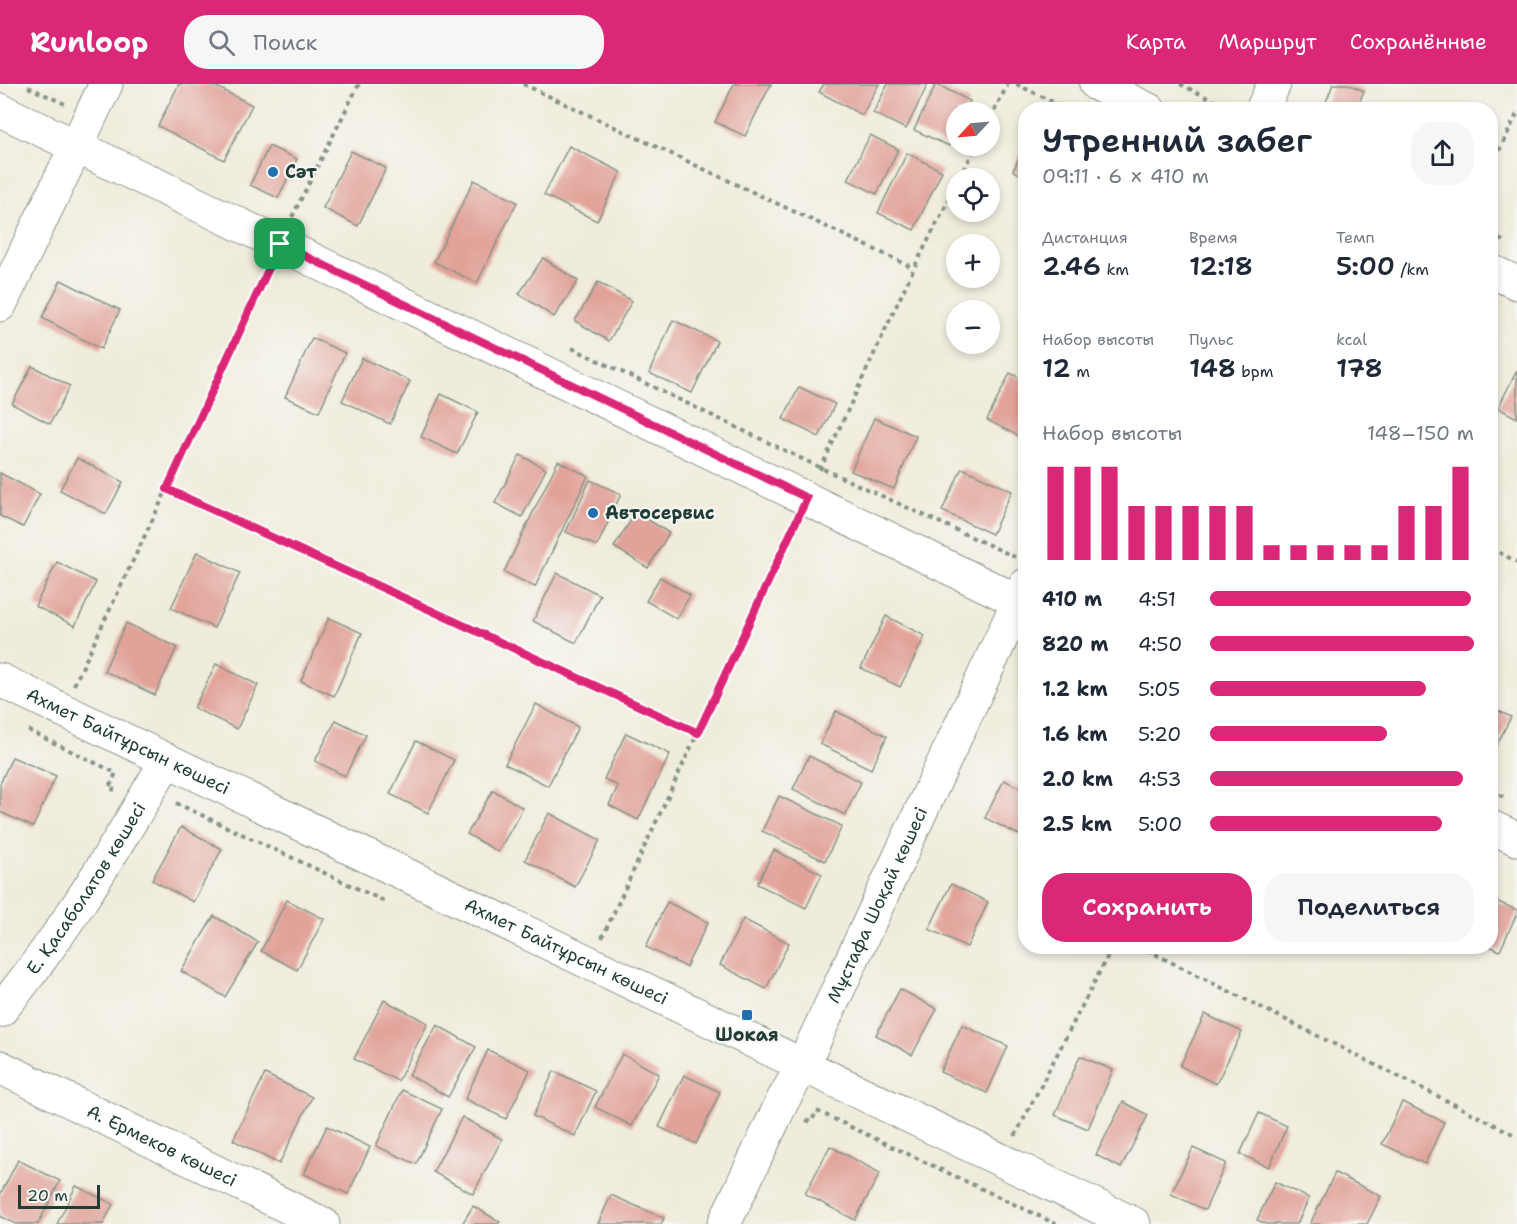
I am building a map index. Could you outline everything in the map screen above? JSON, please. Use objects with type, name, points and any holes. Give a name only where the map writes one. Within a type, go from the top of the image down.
[{"type":"street","points":[[0,305],[106,84]]},
{"type":"street","points":[[1096,84],[1133,102]]},
{"type":"street","points":[[1266,102],[1274,84]]},
{"type":"street","points":[[0,111],[76,147],[287,229],[807,498],[1018,586]]},
{"type":"street","points":[[1498,274],[1517,284]]},
{"type":"street","name":"Мұстафа Шоқай көшесі","points":[[724,1224],[778,1111],[803,1065],[1018,594]]},
{"type":"street","name":"Ахмет Байтұрсын көшесі","points":[[0,680],[1134,1224]]},
{"type":"street","name":"Е. Қасаболатов көшесі","points":[[0,1011],[68,922],[167,760]]},
{"type":"street","points":[[1498,830],[1517,839]]},
{"type":"street","name":"А. Ермеков көшесі","points":[[0,1067],[323,1224]]},
{"type":"path","points":[[22,84],[91,118]]},
{"type":"path","points":[[62,710],[287,229],[359,84]]},
{"type":"path","points":[[523,84],[915,268]]},
{"type":"path","points":[[999,102],[1008,84]]},
{"type":"path","points":[[1016,84],[1054,102]]},
{"type":"path","points":[[1180,84],[1216,102]]},
{"type":"path","points":[[1498,153],[1517,114]]},
{"type":"path","points":[[591,963],[821,468],[946,206]]},
{"type":"path","points":[[287,229],[304,220]]},
{"type":"path","points":[[562,344],[821,468],[1018,585]]},
{"type":"path","points":[[167,489],[698,733]]},
{"type":"path","points":[[1498,552],[1517,561]]},
{"type":"path","points":[[21,727],[116,773],[109,788],[143,801],[168,815],[175,803],[391,904]]},
{"type":"path","points":[[1003,1161],[1109,954]]},
{"type":"path","points":[[1155,954],[1517,1136]]},
{"type":"path","points":[[778,1111],[811,1122],[818,1111],[1056,1224]]},
{"type":"building","points":[[179,84],[211,84],[252,105],[224,160],[158,126]]},
{"type":"building","points":[[734,84],[771,84],[745,136],[715,122]]},
{"type":"building","points":[[824,84],[879,84],[862,115],[819,92]]},
{"type":"building","points":[[888,84],[928,84],[906,129],[873,113]]},
{"type":"building","points":[[936,84],[970,101],[946,102],[946,145],[914,130]]},
{"type":"building","points":[[1333,84],[1348,84],[1364,91],[1359,102],[1326,102]]},
{"type":"building","points":[[870,135],[898,149],[877,194],[848,180]]},
{"type":"building","points":[[269,146],[297,159],[278,198],[250,185]]},
{"type":"building","points":[[569,146],[621,172],[597,221],[544,195]]},
{"type":"building","points":[[351,151],[386,168],[358,226],[323,208]]},
{"type":"building","points":[[907,153],[942,171],[914,230],[878,213]]},
{"type":"building","points":[[1018,160],[1018,173],[1013,171]]},
{"type":"building","points":[[474,180],[517,202],[477,283],[434,262]]},
{"type":"building","points":[[543,258],[578,281],[554,317],[519,294]]},
{"type":"building","points":[[61,280],[120,310],[101,349],[42,318]]},
{"type":"building","points":[[598,282],[632,301],[609,341],[575,321]]},
{"type":"building","points":[[673,320],[717,341],[692,393],[649,373]]},
{"type":"building","points":[[312,338],[345,353],[319,412],[285,397]]},
{"type":"building","points":[[362,358],[410,381],[390,424],[342,401]]},
{"type":"building","points":[[32,366],[70,386],[50,424],[12,404]]},
{"type":"building","points":[[1517,370],[1517,418],[1498,408]]},
{"type":"building","points":[[1010,373],[1018,377],[1018,436],[987,420]]},
{"type":"building","points":[[799,387],[835,404],[819,437],[783,419]]},
{"type":"building","points":[[441,394],[478,412],[457,454],[421,437]]},
{"type":"building","points":[[874,418],[916,436],[894,489],[851,471]]},
{"type":"building","points":[[520,455],[546,469],[522,517],[495,503]]},
{"type":"building","points":[[77,458],[123,482],[106,514],[60,490]]},
{"type":"building","points":[[558,461],[588,476],[535,587],[504,572]]},
{"type":"building","points":[[962,468],[1012,491],[992,534],[942,511]]},
{"type":"building","points":[[0,473],[40,494],[23,527],[0,516]]},
{"type":"building","name":"Автосервис","points":[[590,480],[621,494],[597,546],[566,532]]},
{"type":"building","points":[[636,512],[669,533],[648,568],[614,547]]},
{"type":"building","points":[[197,552],[240,573],[214,628],[171,608]]},
{"type":"building","points":[[57,562],[96,582],[75,626],[35,606]]},
{"type":"building","points":[[557,573],[600,595],[576,643],[533,621]]},
{"type":"building","points":[[660,577],[690,595],[677,619],[646,601]]},
{"type":"building","points":[[886,616],[925,636],[900,687],[861,668]]},
{"type":"building","points":[[329,618],[362,633],[334,696],[301,681]]},
{"type":"building","points":[[126,623],[177,647],[155,695],[104,671]]},
{"type":"building","points":[[216,664],[258,685],[237,729],[194,708]]},
{"type":"building","points":[[536,704],[578,727],[548,786],[505,764]]},
{"type":"building","points":[[1498,710],[1511,717],[1498,742]]},
{"type":"building","points":[[836,711],[887,736],[871,769],[820,744]]},
{"type":"building","points":[[336,720],[366,735],[345,776],[315,761]]},
{"type":"building","points":[[626,733],[670,754],[638,820],[609,805],[618,786],[604,779]]},
{"type":"building","points":[[416,741],[454,760],[428,813],[390,794]]},
{"type":"building","points":[[809,756],[861,782],[845,815],[793,789]]},
{"type":"building","points":[[12,757],[56,776],[33,827],[0,812],[0,784]]},
{"type":"building","points":[[1004,780],[1018,787],[1018,834],[985,818]]},
{"type":"building","points":[[493,790],[523,808],[498,852],[467,834]]},
{"type":"building","points":[[779,796],[842,826],[825,861],[762,831]]},
{"type":"building","points":[[549,813],[600,840],[575,887],[525,860]]},
{"type":"building","points":[[181,827],[222,849],[193,902],[152,880]]},
{"type":"building","points":[[774,850],[822,874],[806,908],[757,884]]},
{"type":"building","points":[[951,884],[988,902],[967,947],[929,929]]},
{"type":"building","points":[[287,900],[324,919],[297,970],[261,951]]},
{"type":"building","points":[[667,902],[708,922],[686,967],[646,947]]},
{"type":"building","points":[[1498,902],[1517,910],[1500,951],[1498,950]]},
{"type":"building","points":[[214,916],[258,942],[225,997],[181,971]]},
{"type":"building","points":[[743,919],[789,943],[766,989],[720,965]]},
{"type":"building","points":[[900,989],[937,1009],[912,1055],[876,1035]]},
{"type":"building","points":[[384,1000],[428,1023],[398,1081],[354,1059]]},
{"type":"building","points":[[1205,1014],[1242,1032],[1216,1084],[1180,1066]]},
{"type":"building","points":[[437,1025],[476,1047],[448,1097],[409,1075]]},
{"type":"building","points":[[962,1025],[1008,1046],[987,1093],[940,1072]]},
{"type":"building","points":[[488,1050],[530,1070],[506,1119],[465,1099]]},
{"type":"building","points":[[622,1054],[659,1074],[632,1126],[595,1107]]},
{"type":"building","points":[[1080,1056],[1113,1070],[1088,1129],[1055,1115]]},
{"type":"building","points":[[554,1071],[596,1091],[575,1136],[533,1116]]},
{"type":"building","points":[[265,1074],[312,1097],[279,1164],[233,1140]]},
{"type":"building","points":[[684,1075],[720,1092],[696,1144],[659,1127]]},
{"type":"building","points":[[402,1090],[442,1109],[416,1164],[376,1146]]},
{"type":"building","points":[[1123,1102],[1148,1115],[1121,1168],[1096,1155]]},
{"type":"building","points":[[1402,1102],[1444,1122],[1425,1164],[1382,1144]]},
{"type":"building","points":[[1259,1113],[1287,1126],[1269,1167],[1240,1154]]},
{"type":"building","points":[[462,1117],[502,1139],[473,1194],[433,1172]]},
{"type":"building","points":[[327,1126],[370,1147],[348,1194],[304,1174]]},
{"type":"building","points":[[830,1146],[880,1173],[855,1220],[805,1194]]},
{"type":"building","points":[[1193,1148],[1226,1163],[1205,1210],[1171,1194]]},
{"type":"building","points":[[18,1160],[60,1181],[38,1224],[16,1224],[0,1216],[0,1195]]},
{"type":"building","points":[[1335,1173],[1381,1196],[1367,1224],[1310,1224]]},
{"type":"building","points":[[1275,1182],[1309,1198],[1297,1224],[1266,1224],[1257,1220]]},
{"type":"building","points":[[76,1186],[113,1204],[103,1224],[57,1224]]},
{"type":"building","points":[[611,1195],[664,1218],[661,1224],[598,1224]]},
{"type":"building","points":[[473,1206],[500,1222],[498,1224],[462,1224]]},
{"type":"place","name":"Сәт","points":[[273,172]]},
{"type":"place","name":"Автосервис","points":[[593,513]]},
{"type":"place","name":"Шокая","points":[[747,1015]]},
{"type":"route","points":[[280,244],[807,498],[698,733],[167,489],[280,244]]}]
